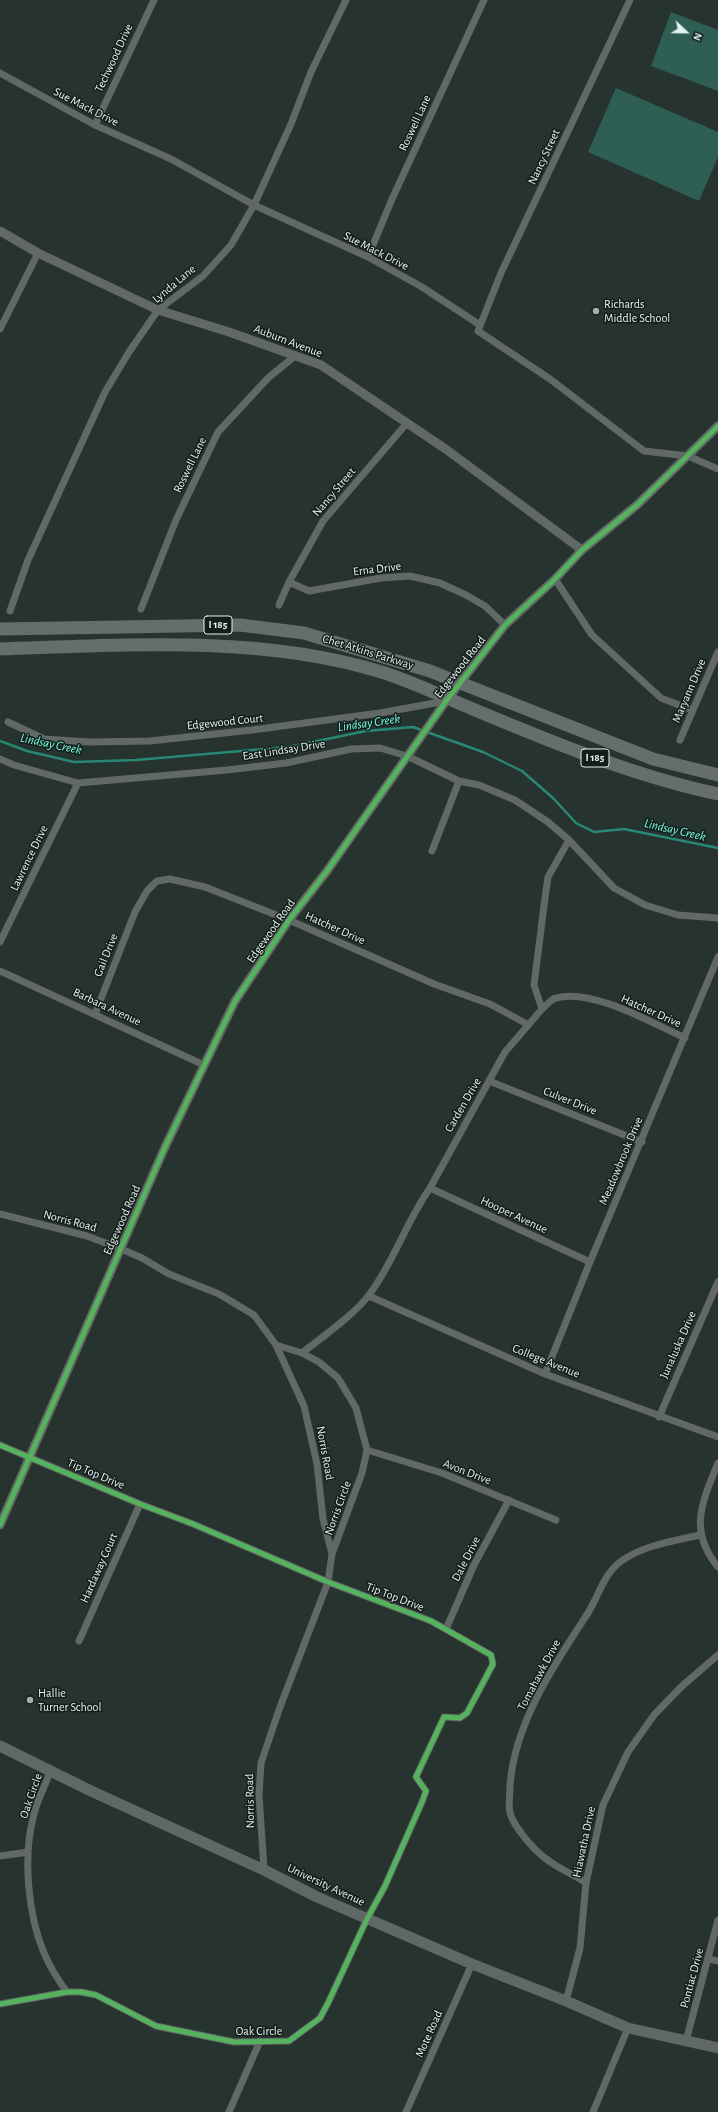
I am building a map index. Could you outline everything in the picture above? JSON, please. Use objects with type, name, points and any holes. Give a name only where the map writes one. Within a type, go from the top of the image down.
[{"type":"highway","name":"Chet Atkins Parkway","points":[[0,629],[240,625],[304,632],[430,671],[653,759],[718,775]]},
{"type":"highway","name":"Chet Atkins Parkway","points":[[0,649],[197,646],[265,649],[318,657],[378,670],[616,766],[683,786],[718,794]]},
{"type":"main road","name":"University Avenue","points":[[0,1746],[91,1791],[367,1918],[472,1964],[566,2001],[628,2028],[718,2048]]},
{"type":"street","name":"Techwood Drive","points":[[95,125],[154,0]]},
{"type":"street","name":"Lynda Lane","points":[[10,611],[28,560],[106,392],[158,310],[203,276],[231,246],[254,205],[291,124],[311,72],[346,0]]},
{"type":"street","name":"Roswell Lane","points":[[368,257],[392,199],[484,0]]},
{"type":"street","name":"Nancy Street","points":[[480,325],[501,273],[630,0]]},
{"type":"street","name":"Sue Mack Drive","points":[[0,73],[95,125],[171,159],[254,205],[368,257],[422,287],[480,325],[478,331],[550,379],[644,451],[688,456],[718,469]]},
{"type":"street","name":"Auburn Avenue","points":[[0,231],[38,253],[158,310],[229,332],[321,365],[447,450],[582,550]]},
{"type":"street","points":[[0,329],[38,253]]},
{"type":"street","name":"Roswell Lane","points":[[141,609],[176,520],[218,432],[268,378],[295,356]]},
{"type":"street","name":"Nancy Street","points":[[279,605],[289,582],[323,521],[407,423]]},
{"type":"street","name":"Edgewood Road","points":[[0,1525],[165,1147],[235,1001],[290,920],[327,871],[446,701],[505,625],[555,579],[582,550],[637,505],[718,426]]},
{"type":"street","name":"Erna Drive","points":[[289,582],[309,591],[381,578],[410,576],[440,583],[466,595],[485,606],[505,625]]},
{"type":"street","points":[[555,579],[592,635],[661,698],[692,710]]},
{"type":"street","name":"Maryann Drive","points":[[680,740],[718,652]]},
{"type":"street","name":"Edgewood Court","points":[[8,722],[44,739],[90,742],[150,741],[252,730],[372,714],[446,701]]},
{"type":"street","name":"East Lindsay Drive","points":[[0,759],[14,765],[78,783],[156,778],[286,763],[352,749],[380,748],[407,756],[459,781],[479,785],[516,800],[548,822],[570,840],[614,888],[645,905],[678,915],[718,918]]},
{"type":"street","points":[[432,851],[459,781]]},
{"type":"street","name":"Lawrence Drive","points":[[0,942],[78,783]]},
{"type":"street","points":[[542,1009],[534,984],[548,877],[570,840]]},
{"type":"street","name":"Hatcher Drive","points":[[130,926],[147,891],[157,881],[170,879],[205,887],[290,920],[434,984],[490,1004],[527,1024]]},
{"type":"street","name":"Gail Drive","points":[[94,1014],[130,926]]},
{"type":"street","name":"Meadowbrook Drive","points":[[544,1374],[718,957]]},
{"type":"street","name":"Barbara Avenue","points":[[0,971],[204,1065]]},
{"type":"street","name":"Hatcher Drive","points":[[542,1009],[554,998],[575,995],[619,1008],[685,1038]]},
{"type":"street","name":"Carden Drive","points":[[302,1353],[369,1296],[392,1258],[416,1208],[430,1188],[460,1130],[504,1052],[527,1024],[542,1009]]},
{"type":"street","name":"Culver Drive","points":[[489,1081],[642,1142]]},
{"type":"street","name":"Hooper Avenue","points":[[430,1188],[590,1262]]},
{"type":"street","name":"Norris Road","points":[[0,1214],[87,1236],[121,1248],[142,1258],[169,1274],[219,1294],[254,1315],[276,1345],[304,1406],[317,1464],[323,1519],[332,1554],[328,1582],[280,1707],[261,1763],[259,1794],[264,1870]]},
{"type":"street","name":"Junaluska Drive","points":[[659,1417],[718,1282]]},
{"type":"street","name":"College Avenue","points":[[369,1296],[544,1374],[659,1417],[718,1437]]},
{"type":"street","name":"Norris Circle","points":[[276,1345],[302,1353],[318,1362],[338,1378],[356,1408],[367,1450],[362,1473],[332,1554]]},
{"type":"street","name":"Tip Top Drive","points":[[0,1445],[140,1504],[193,1524],[328,1582],[431,1621],[491,1655],[493,1664],[467,1713],[460,1718],[444,1718],[416,1777],[426,1791],[385,1886],[367,1918]]},
{"type":"street","name":"Avon Drive","points":[[367,1450],[442,1473],[556,1520]]},
{"type":"street","points":[[718,1463],[700,1512],[700,1535],[709,1556],[718,1567]]},
{"type":"street","name":"Dale Drive","points":[[446,1629],[474,1565],[509,1500]]},
{"type":"street","name":"Hardaway Court","points":[[79,1641],[140,1504]]},
{"type":"street","name":"Tomahawk Drive","points":[[586,1883],[545,1858],[522,1834],[510,1813],[512,1768],[517,1747],[529,1714],[546,1680],[589,1611],[599,1590],[620,1562],[649,1548],[700,1535]]},
{"type":"street","name":"Hiawatha Drive","points":[[566,2001],[580,1948],[586,1883],[601,1811],[628,1752],[654,1716],[681,1687],[718,1655]]},
{"type":"street","name":"Oak Circle","points":[[51,1770],[33,1818],[28,1852],[31,1896],[36,1931],[44,1953],[67,1992],[81,1992],[96,1995],[156,2026],[234,2042],[288,2041],[320,2018],[367,1918]]},
{"type":"street","points":[[0,1856],[28,1852]]},
{"type":"street","name":"Pontiac Drive","points":[[686,2041],[709,1959],[718,1920]]},
{"type":"street","points":[[709,1959],[718,1961]]},
{"type":"street","name":"Mote Road","points":[[406,2112],[472,1964]]},
{"type":"street","points":[[0,2004],[67,1992]]},
{"type":"street","points":[[593,2112],[628,2028]]},
{"type":"street","points":[[229,2112],[260,2041]]},
{"type":"green space","points":[[671,12],[718,30],[718,91],[651,66]]},
{"type":"green space","points":[[616,88],[718,132],[718,157],[699,201],[588,152]]},
{"type":"waterway","name":"Lindsay Creek","points":[[0,741],[27,751],[74,762],[136,760],[288,747],[366,731],[413,727],[483,752],[522,771],[553,798],[576,823],[594,832],[624,829],[718,848]]},
{"type":"cycle path","points":[[0,1525],[165,1147],[235,1001],[289,920],[327,871],[446,701],[505,625],[555,579],[582,550],[637,505],[718,426]]},
{"type":"cycle path","points":[[0,1445],[140,1504],[193,1524],[328,1582],[431,1621],[491,1655],[493,1664],[467,1713],[460,1718],[444,1717],[416,1777],[426,1791],[385,1886],[367,1919],[320,2018],[289,2041],[234,2042],[156,2026],[96,1995],[81,1992],[67,1992],[0,2004]]},
{"type":"place","name":"Richards Middle School","points":[[596,311]]},
{"type":"place","name":"Hallie Turner School","points":[[30,1700]]}]
